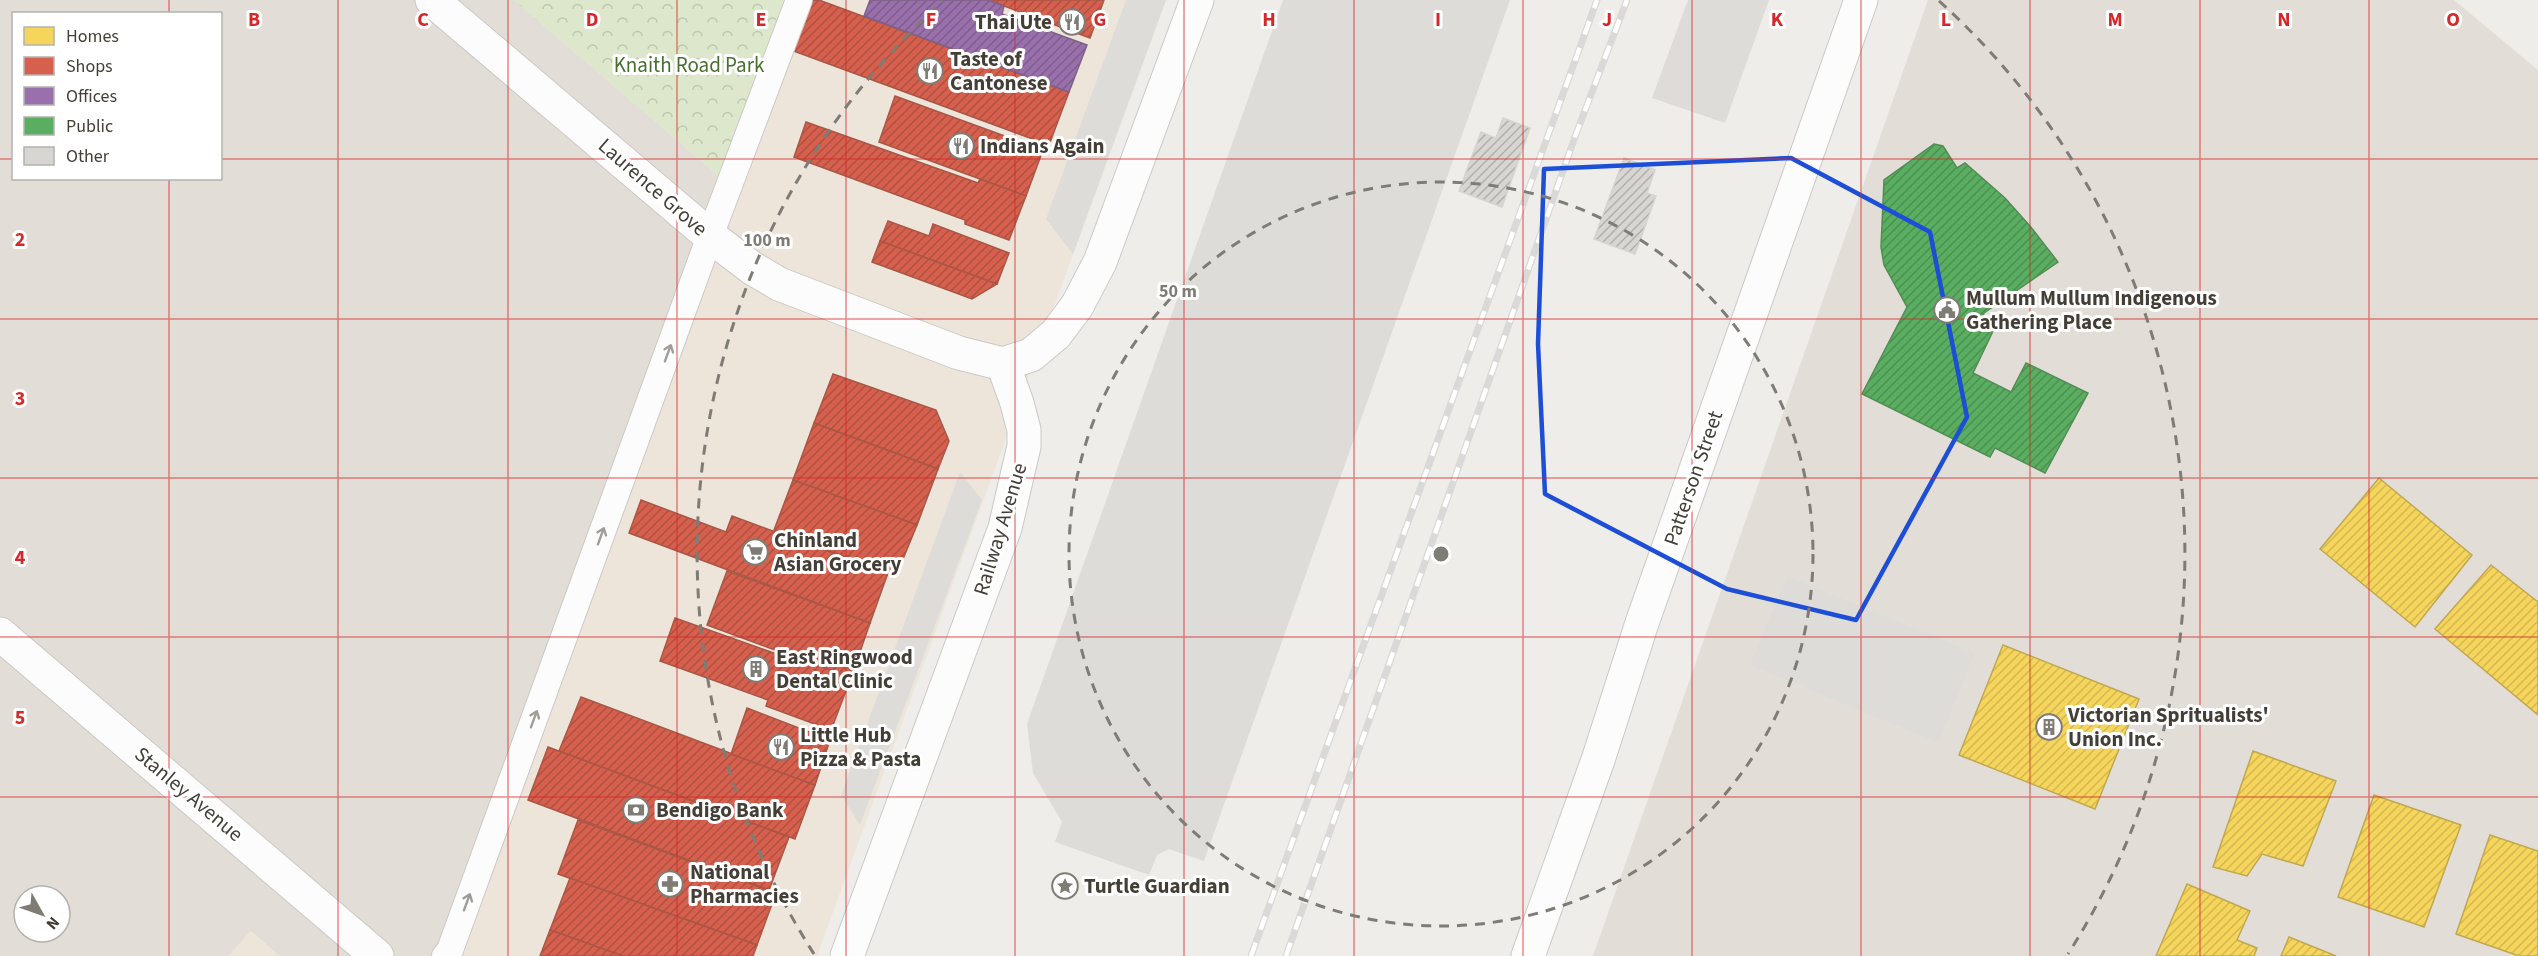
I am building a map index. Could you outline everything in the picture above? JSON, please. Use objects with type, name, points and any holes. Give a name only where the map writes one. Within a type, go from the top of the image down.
[{"type":"street","name":"Laurence Grove","points":[[432,0],[710,236],[752,268],[779,284],[959,353],[1003,364]]},
{"type":"street","points":[[1003,364],[1031,355],[1056,334],[1077,306],[1100,262],[1197,0]]},
{"type":"street","name":"Patterson Street","points":[[1528,956],[1599,757],[1642,623],[1861,0]]},
{"type":"street","name":"Railway Avenue","points":[[846,956],[1008,517],[1024,446],[1024,430],[1003,364]]},
{"type":"street","name":"Stanley Avenue","points":[[0,634],[377,956]]},
{"type":"lane","points":[[445,956],[454,938],[710,236],[799,0]]},
{"type":"highlighted area","points":[[1791,158],[1930,232],[1967,417],[1856,620],[1727,589],[1545,494],[1538,344],[1544,169]]},
{"type":"shaded area","points":[[0,0],[514,0],[719,176],[446,922],[440,956],[279,956],[251,931],[229,956],[0,956]]},
{"type":"shaded area","points":[[784,0],[1166,0],[817,956],[440,956],[446,922]]},
{"type":"shaded area","points":[[1126,0],[1166,0],[1073,254],[1046,219]]},
{"type":"shaded area","points":[[1283,0],[1510,0],[1204,861],[1169,849],[1157,855],[1149,875],[1055,842],[1062,822],[1033,773],[1027,724]]},
{"type":"shaded area","points":[[1688,0],[1769,0],[1725,123],[1652,98]]},
{"type":"shaded area","points":[[1928,0],[2454,0],[2538,70],[2538,956],[1593,956]]},
{"type":"shaded area","points":[[960,472],[982,500],[860,825],[841,795]]},
{"type":"shaded area","points":[[1787,576],[1975,653],[1938,743],[1750,665]]},
{"type":"shaded area","points":[[250,931],[279,956],[229,956]]},
{"type":"green space","name":"Knaith Road Park","points":[[514,0],[784,0],[719,176]]},
{"type":"building: Homes","points":[[2379,478],[2472,555],[2415,627],[2320,549]]},
{"type":"building: Homes","points":[[2491,565],[2538,602],[2538,715],[2435,629]]},
{"type":"building: Homes","name":"Victorian Spritualists' Union Inc.","points":[[2003,645],[2139,699],[2095,809],[1959,755]]},
{"type":"building: Homes","points":[[2253,751],[2336,781],[2303,866],[2262,854],[2247,876],[2213,867]]},
{"type":"building: Homes","points":[[2374,795],[2461,825],[2424,927],[2338,897]]},
{"type":"building: Homes","points":[[2490,835],[2538,851],[2538,956],[2519,956],[2456,934]]},
{"type":"building: Homes","points":[[2187,884],[2250,911],[2237,940],[2257,948],[2254,956],[2156,956]]},
{"type":"building: Homes","points":[[2289,937],[2336,956],[2281,956]]},
{"type":"building: Shops","name":"Taste of Cantonese","points":[[808,0],[819,0],[1069,92],[1049,145],[791,50]]},
{"type":"building: Shops","name":"Thai Ute","points":[[988,0],[1104,0],[1090,38]]},
{"type":"building: Shops","name":"Indians Again","points":[[895,96],[1043,150],[1026,196],[879,142]]},
{"type":"building: Shops","points":[[806,122],[978,183],[980,179],[1026,196],[1009,240],[965,224],[965,220],[794,157]]},
{"type":"building: Shops","points":[[888,221],[929,236],[933,224],[1009,253],[997,284],[880,241]]},
{"type":"building: Shops","points":[[880,241],[997,284],[972,299],[872,262]]},
{"type":"building: Shops","points":[[833,374],[936,410],[949,441],[938,469],[814,423]]},
{"type":"building: Shops","points":[[814,423],[938,469],[917,525],[793,480]]},
{"type":"building: Shops","points":[[793,480],[917,525],[896,576],[774,530]]},
{"type":"building: Shops","name":"Chinland Asian Grocery","points":[[641,500],[726,532],[732,516],[888,573],[870,623],[629,533]]},
{"type":"building: Shops","points":[[727,571],[870,623],[851,678],[707,625]]},
{"type":"building: Shops","name":"East Ringwood Dental Clinic","points":[[675,618],[785,657],[786,653],[851,678],[831,730],[766,706],[768,700],[660,661]]},
{"type":"building: Shops","points":[[581,697],[815,785],[795,839],[559,751]]},
{"type":"building: Shops","name":"Little Hub Pizza & Pasta","points":[[747,708],[830,740],[815,785],[731,754]]},
{"type":"building: Shops","name":"Bendigo Bank","points":[[548,747],[789,837],[769,890],[528,800]]},
{"type":"building: Shops","name":"National Pharmacies","points":[[578,820],[776,893],[757,945],[558,874]]},
{"type":"building: Shops","points":[[570,878],[757,945],[753,956],[623,956],[550,930]]},
{"type":"building: Shops","points":[[550,930],[623,956],[540,956]]},
{"type":"building: Offices","points":[[870,0],[988,0],[1004,6],[1002,14],[1087,45],[1069,92],[864,16]]},
{"type":"building: Public","name":"Mullum Mullum Indigenous Gathering Place","points":[[1934,144],[1943,146],[1957,168],[1965,163],[2005,198],[2058,262],[1984,313],[1980,322],[1995,327],[1973,373],[2011,392],[2026,363],[2088,393],[2045,473],[1995,448],[1990,457],[1862,394],[1907,307],[1884,265],[1881,247],[1884,180]]},
{"type":"building: Other","points":[[1503,118],[1530,128],[1502,207],[1459,191],[1481,132],[1496,138]]},
{"type":"building: Other","points":[[1624,158],[1655,170],[1647,193],[1656,196],[1635,254],[1594,239]]},
{"type":"railway","points":[[1251,956],[1597,0]]},
{"type":"railway","points":[[1286,956],[1576,134],[1627,0]]},
{"type":"place","name":"Thai Ute","points":[[1072,22]]},
{"type":"place","name":"Taste of Cantonese","points":[[930,71]]},
{"type":"place","name":"Indians Again","points":[[961,146]]},
{"type":"place","name":"Mullum Mullum Indigenous Gathering Place","points":[[1947,310]]},
{"type":"place","name":"Chinland Asian Grocery","points":[[755,552]]},
{"type":"place","name":"East Ringwood Dental Clinic","points":[[756,669]]},
{"type":"place","name":"Victorian Spritualists' Union Inc.","points":[[2049,727]]},
{"type":"place","name":"Little Hub Pizza & Pasta","points":[[781,747]]},
{"type":"place","name":"Bendigo Bank","points":[[636,810]]},
{"type":"place","name":"National Pharmacies","points":[[670,884]]},
{"type":"place","name":"Turtle Guardian","points":[[1065,886]]}]
